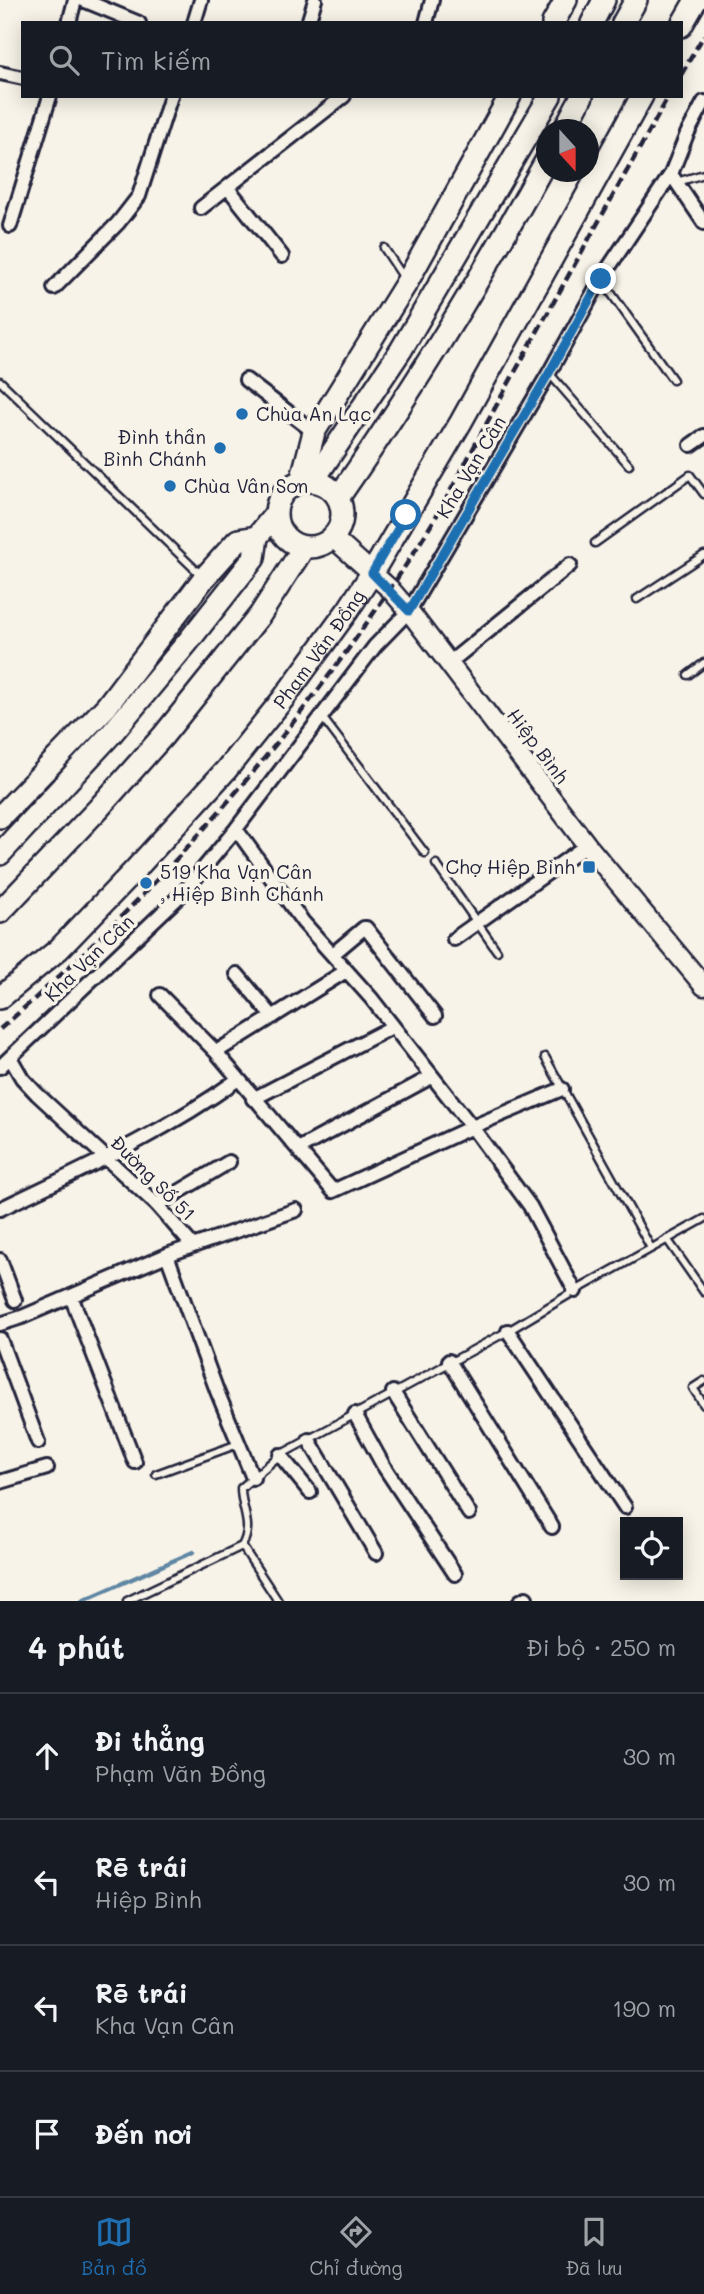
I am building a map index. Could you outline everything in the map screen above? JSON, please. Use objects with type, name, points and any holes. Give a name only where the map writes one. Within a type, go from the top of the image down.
[{"type":"main road","points":[[554,21],[566,0]]},
{"type":"main road","points":[[593,21],[604,0]]},
{"type":"main road","points":[[624,21],[636,0]]},
{"type":"main road","points":[[683,23],[696,0]]},
{"type":"main road","points":[[307,482],[314,432],[407,282],[509,98]]},
{"type":"main road","points":[[307,482],[401,350],[549,98]]},
{"type":"main road","points":[[570,119],[581,98]]},
{"type":"main road","name":"Phạm Văn Đồng","points":[[0,998],[59,949],[133,872],[226,770],[283,699],[372,573],[461,422],[641,98]]},
{"type":"main road","points":[[338,498],[410,393],[492,259],[536,181]]},
{"type":"main road","points":[[0,854],[112,733],[254,558],[257,537],[276,513],[283,494],[290,487],[307,482],[329,488],[342,506],[342,519],[338,530],[332,538],[317,547],[292,543],[279,530],[276,513]]},
{"type":"main road","points":[[0,817],[106,706],[204,578],[238,540],[257,537]]},
{"type":"main road","name":"Hiệp Bình","points":[[332,538],[372,573],[409,611],[587,845],[704,986]]},
{"type":"main road","points":[[0,912],[163,736],[260,615],[304,547]]},
{"type":"street","points":[[70,21],[75,0]]},
{"type":"street","points":[[83,0],[134,21]]},
{"type":"street","points":[[195,21],[201,0]]},
{"type":"street","points":[[309,21],[315,0]]},
{"type":"street","points":[[427,21],[432,0]]},
{"type":"street","points":[[0,73],[21,78]]},
{"type":"street","points":[[10,226],[49,98]]},
{"type":"street","points":[[54,288],[118,223],[139,196],[170,98]]},
{"type":"street","points":[[201,208],[338,98]]},
{"type":"street","name":"Kha Vạn Cân","points":[[5,1063],[184,892],[236,829],[376,646],[409,611],[601,279],[674,178],[687,134],[704,102]]},
{"type":"street","points":[[674,178],[704,223]]},
{"type":"street","points":[[228,188],[282,256]]},
{"type":"street","points":[[246,380],[314,432]]},
{"type":"street","points":[[691,445],[704,436]]},
{"type":"street","points":[[449,663],[570,565]]},
{"type":"street","points":[[236,829],[303,922],[371,999],[472,1127],[530,1206],[575,1291]]},
{"type":"street","points":[[454,939],[587,845]]},
{"type":"street","points":[[333,954],[366,928],[435,1016]]},
{"type":"street","points":[[216,1052],[346,971]]},
{"type":"street","points":[[237,974],[273,1017]]},
{"type":"street","points":[[160,995],[216,1052],[333,1191],[562,1089]]},
{"type":"street","points":[[253,1099],[392,1027]]},
{"type":"street","name":"Đường Số 51","points":[[5,1063],[158,1205],[193,1245],[296,1210]]},
{"type":"street","points":[[298,1149],[431,1077]]},
{"type":"street","points":[[0,1209],[107,1157],[200,1107],[237,1080]]},
{"type":"street","points":[[158,1205],[229,1163]]},
{"type":"street","points":[[0,1324],[193,1245]]},
{"type":"street","points":[[167,1255],[216,1391],[253,1478]]},
{"type":"street","points":[[0,1260],[16,1300]]},
{"type":"street","points":[[71,1296],[135,1462]]},
{"type":"street","points":[[508,1331],[625,1507]]},
{"type":"street","points":[[0,1339],[38,1442]]},
{"type":"street","points":[[449,1361],[552,1527]]},
{"type":"street","points":[[393,1392],[469,1513]]},
{"type":"street","points":[[355,1413],[383,1465],[455,1574]]},
{"type":"street","points":[[309,1440],[376,1553]]},
{"type":"street","points":[[280,1455],[310,1492]]},
{"type":"street","points":[[0,1482],[47,1468]]},
{"type":"lane","points":[[674,178],[704,174]]},
{"type":"lane","points":[[384,248],[407,282]]},
{"type":"lane","points":[[601,279],[673,380]]},
{"type":"lane","points":[[549,373],[629,465]]},
{"type":"lane","points":[[0,381],[204,578]]},
{"type":"lane","points":[[594,543],[690,475],[704,494]]},
{"type":"lane","points":[[637,599],[704,555]]},
{"type":"lane","points":[[688,675],[704,663]]},
{"type":"lane","points":[[322,717],[425,853]]},
{"type":"lane","points":[[436,864],[497,951]]},
{"type":"lane","points":[[545,1056],[650,1248]]},
{"type":"lane","points":[[127,1601],[242,1546],[248,1535],[248,1527],[241,1488],[280,1455],[508,1331],[704,1219]]},
{"type":"lane","points":[[667,1240],[704,1292]]},
{"type":"lane","points":[[704,1381],[693,1388],[704,1405]]},
{"type":"lane","points":[[156,1474],[239,1444]]},
{"type":"lane","points":[[242,1546],[278,1601]]},
{"type":"waterway","points":[[82,1601],[193,1552]]},
{"type":"railway","points":[[683,72],[704,35]]},
{"type":"railway","points":[[0,1029],[60,975],[174,861],[280,739],[329,676],[420,543],[453,487],[668,98]]},
{"type":"place","name":"Chùa An Lạc","points":[[242,414]]},
{"type":"place","name":"Đình thần Bình Chánh","points":[[220,448]]},
{"type":"place","name":"Chùa Vân Sơn","points":[[170,486]]},
{"type":"place","name":"Chợ Hiệp Bình","points":[[589,867]]},
{"type":"place","name":"519 Kha Vạn Cân , Hiệp Bình Chánh","points":[[146,883]]},
{"type":"route","points":[[406,515],[372,573],[409,611],[601,279]]}]
